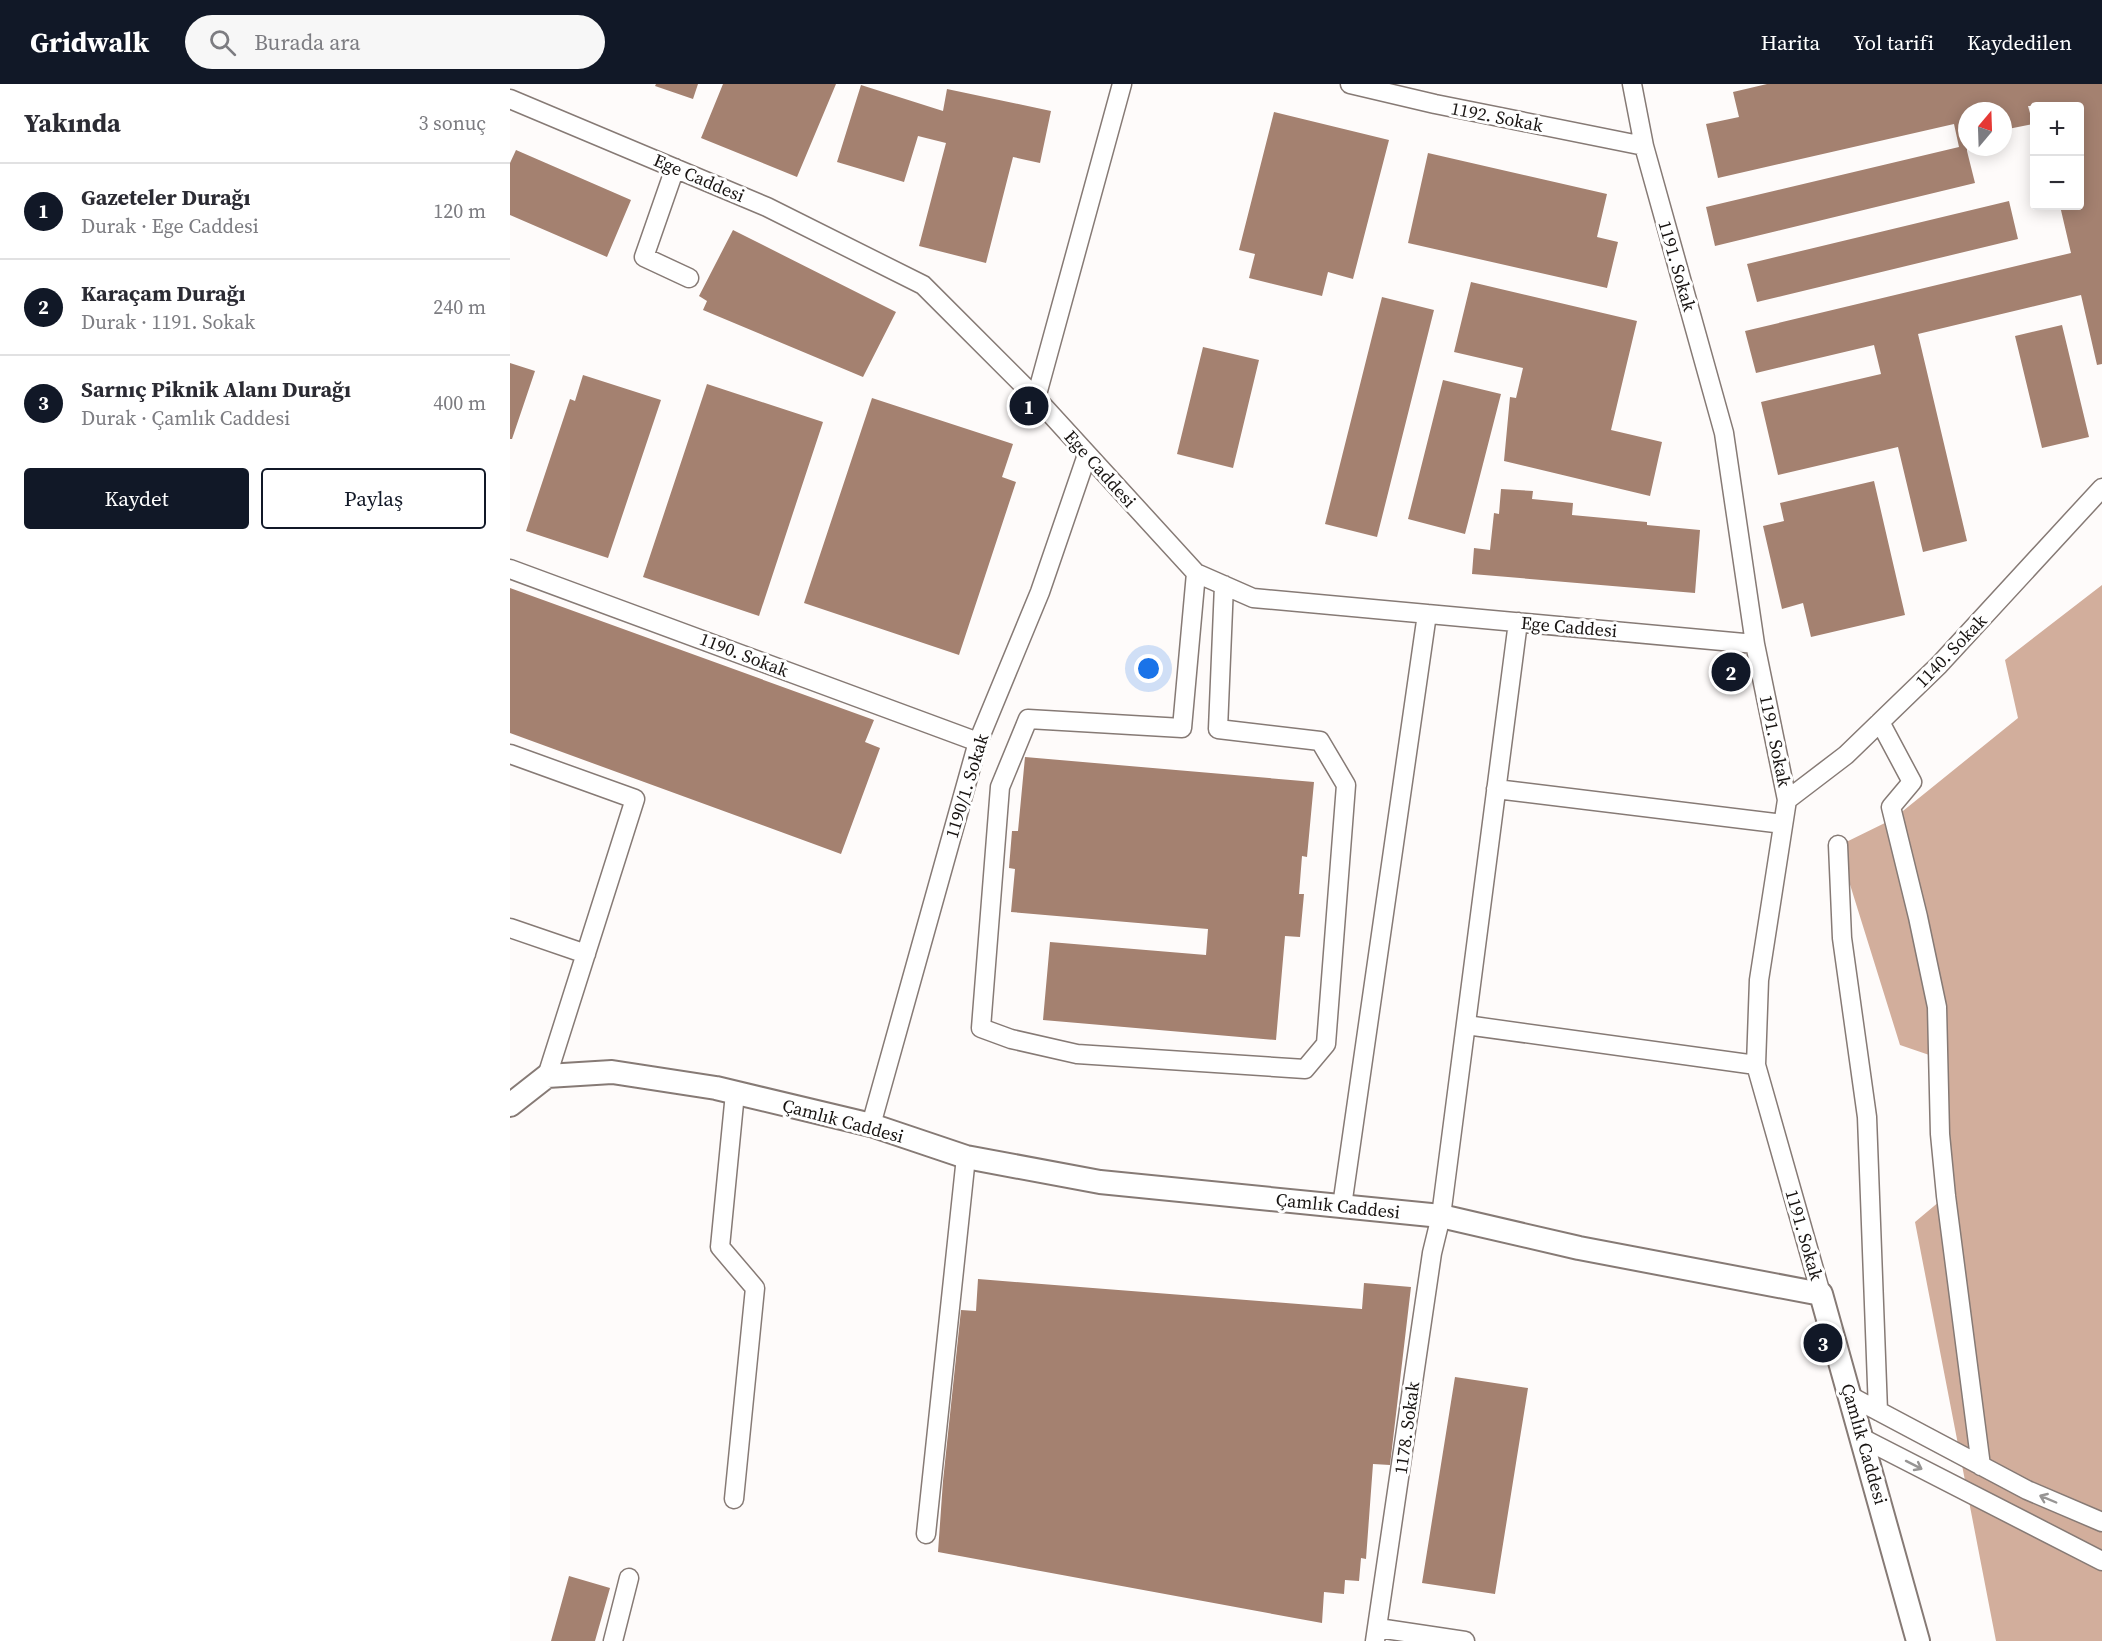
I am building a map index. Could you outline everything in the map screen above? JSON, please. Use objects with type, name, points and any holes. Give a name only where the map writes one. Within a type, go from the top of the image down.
[{"type":"main road","name":"Çamlık Caddesi","points":[[547,1076],[612,1072],[716,1088],[871,1125],[966,1157],[1100,1182],[1441,1216],[1579,1248],[1821,1294],[1918,1641]]},
{"type":"main road","points":[[510,1105],[547,1076]]},
{"type":"street","points":[[1036,398],[1122,84]]},
{"type":"street","name":"1192. Sokak","points":[[1350,84],[1435,104],[1644,146]]},
{"type":"street","name":"1191. Sokak","points":[[1632,84],[1644,146],[1724,433],[1755,644],[1787,800],[1759,981],[1756,1065],[1821,1294]]},
{"type":"street","name":"Ege Caddesi","points":[[510,99],[767,207],[923,285],[1036,398],[1196,573],[1253,598],[1755,644]]},
{"type":"street","points":[[675,168],[644,257],[689,278]]},
{"type":"street","name":"1190/1. Sokak","points":[[871,1125],[978,742],[1040,592],[1087,454]]},
{"type":"street","name":"1140. Sokak","points":[[1787,800],[1846,755],[1938,665],[2102,488]]},
{"type":"street","name":"1190. Sokak","points":[[510,569],[978,742]]},
{"type":"street","points":[[1196,573],[1182,728],[1028,719],[1000,787],[981,1028],[1011,1040],[1077,1054],[1305,1069],[1326,1044],[1346,785],[1320,741],[1218,729],[1224,585]]},
{"type":"street","points":[[1342,1206],[1427,614]]},
{"type":"street","name":"1178. Sokak","points":[[1376,1635],[1432,1253],[1441,1216],[1518,622]]},
{"type":"street","points":[[1880,722],[1912,782],[1890,807],[1918,917],[1937,1007],[1940,1134],[1981,1466]]},
{"type":"street","points":[[510,754],[635,799],[547,1076]]},
{"type":"street","points":[[1496,789],[1783,824]]},
{"type":"street","points":[[1838,846],[1842,938],[1867,1117],[1878,1411]]},
{"type":"street","points":[[510,928],[586,954]]},
{"type":"street","points":[[1466,1025],[1756,1065]]},
{"type":"street","points":[[734,1499],[755,1288],[720,1247],[735,1093]]},
{"type":"street","points":[[926,1534],[966,1157]]},
{"type":"street","points":[[1850,1396],[2027,1490],[2102,1522]]},
{"type":"street","points":[[1862,1438],[2102,1561]]},
{"type":"street","points":[[614,1641],[629,1578]]},
{"type":"street","points":[[1376,1635],[1465,1641]]},
{"type":"shaded area","points":[[2102,585],[2102,1641],[1996,1641],[1915,1222],[1946,1196],[1938,1058],[1900,1045],[1838,846],[1893,819],[2018,718],[2005,660]]},
{"type":"building","points":[[656,84],[698,84],[693,99],[655,86]]},
{"type":"building","points":[[723,84],[836,84],[797,177],[701,138]]},
{"type":"building","points":[[1767,84],[2102,84],[2102,364],[2097,365],[2081,295],[1918,334],[1967,541],[1923,552],[1898,447],[1778,475],[1761,402],[1881,374],[1874,345],[1756,373],[1745,331],[2071,253],[2061,210],[2084,210],[2084,102],[2030,102],[2028,106],[2030,125],[2012,128],[2012,102],[1958,102],[1958,142],[1954,124],[1718,178],[1706,124],[1739,117],[1733,92]]},
{"type":"building","points":[[861,85],[943,111],[947,89],[1051,111],[1040,163],[1013,157],[986,263],[919,246],[946,143],[918,136],[904,182],[837,162]]},
{"type":"building","points":[[1274,112],[1389,140],[1353,279],[1328,272],[1322,296],[1249,278],[1255,254],[1239,250]]},
{"type":"building","points":[[1958,147],[1958,156],[1968,156],[1975,183],[1715,246],[1706,207]]},
{"type":"building","points":[[516,150],[631,200],[607,257],[510,215],[510,163]]},
{"type":"building","points":[[1428,153],[1607,194],[1597,237],[1618,242],[1607,288],[1408,243]]},
{"type":"building","points":[[2009,201],[2018,239],[1757,302],[1747,264]]},
{"type":"building","points":[[733,230],[896,312],[863,377],[703,310],[707,301],[699,296]]},
{"type":"building","points":[[1471,282],[1637,321],[1611,430],[1662,442],[1650,496],[1504,461],[1510,397],[1516,398],[1523,368],[1454,352]]},
{"type":"building","points":[[1382,297],[1434,310],[1377,537],[1325,524]]},
{"type":"building","points":[[2062,325],[2089,437],[2042,448],[2015,336]]},
{"type":"building","points":[[1203,347],[1259,360],[1233,468],[1177,454]]},
{"type":"building","points":[[510,363],[535,371],[512,439],[510,439]]},
{"type":"building","points":[[583,375],[661,400],[608,558],[526,531],[570,399],[575,401]]},
{"type":"building","points":[[1443,380],[1501,394],[1465,534],[1408,519]]},
{"type":"building","points":[[707,384],[823,422],[759,616],[643,577]]},
{"type":"building","points":[[872,398],[1013,444],[1002,477],[1016,482],[959,655],[804,603]]},
{"type":"building","points":[[1874,481],[1905,615],[1811,637],[1803,603],[1782,609],[1763,526],[1784,521],[1780,503]]},
{"type":"building","points":[[1501,489],[1533,491],[1532,499],[1573,503],[1572,515],[1700,530],[1695,593],[1472,574],[1474,548],[1490,550],[1494,513],[1499,514]]},
{"type":"building","points":[[510,588],[874,720],[865,742],[880,748],[841,854],[510,733]]},
{"type":"building","points":[[1025,757],[1314,782],[1307,857],[1302,856],[1299,894],[1304,894],[1300,937],[1285,936],[1276,1040],[1043,1020],[1050,942],[1206,955],[1208,929],[1011,912],[1015,869],[1009,868],[1012,831],[1018,831]]},
{"type":"building","points":[[978,1279],[1362,1309],[1364,1283],[1411,1287],[1390,1465],[1373,1464],[1366,1559],[1361,1558],[1359,1581],[1345,1580],[1344,1594],[1324,1592],[1322,1623],[938,1552],[961,1310],[976,1311]]},
{"type":"building","points":[[1455,1377],[1528,1388],[1495,1594],[1422,1583]]},
{"type":"building","points":[[569,1576],[610,1588],[595,1641],[551,1641]]},
{"type":"place","name":"Gazeteler Durağı","points":[[1029,406]]},
{"type":"place","name":"Karaçam Durağı","points":[[1731,672]]},
{"type":"place","name":"Sarnıç Piknik Alanı Durağı","points":[[1823,1343]]}]
